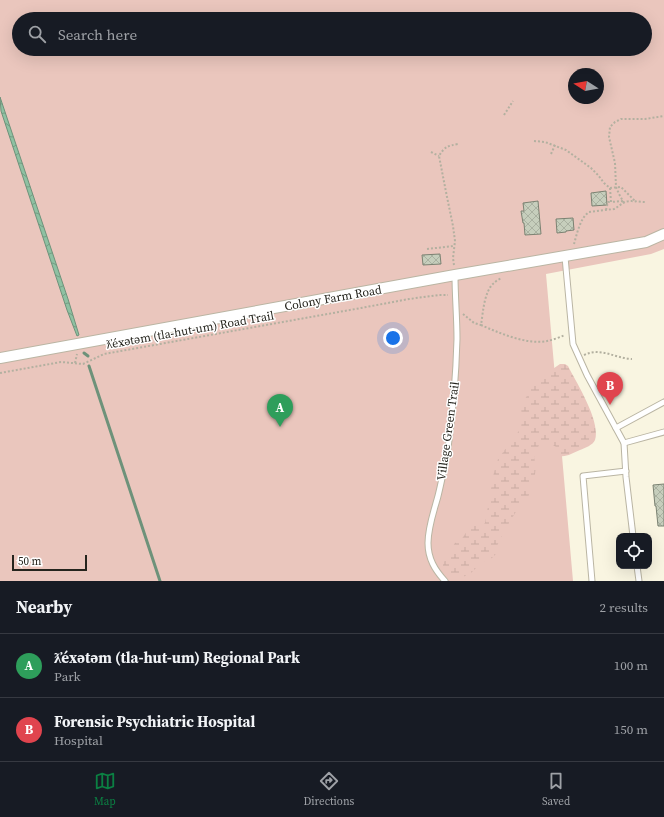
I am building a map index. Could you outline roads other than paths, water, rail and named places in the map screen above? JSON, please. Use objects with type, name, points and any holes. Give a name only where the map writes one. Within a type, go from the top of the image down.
[{"type":"street","name":"Colony Farm Road","points":[[0,358],[455,275],[646,242],[664,234]]},
{"type":"lane","points":[[565,257],[573,344],[624,443],[633,533]]},
{"type":"lane","name":"Village Green Trail","points":[[445,581],[432,563],[428,543],[430,526],[448,448],[456,370],[457,338],[455,275]]},
{"type":"lane","points":[[616,428],[664,402]]},
{"type":"lane","points":[[624,443],[664,432]]},
{"type":"lane","points":[[592,581],[583,476],[626,471]]},
{"type":"lane","points":[[637,569],[639,581]]},
{"type":"water","points":[[0,97],[68,299],[79,335],[77,336],[1,111]]},
{"type":"waterway","points":[[84,353],[88,356]]},
{"type":"waterway","points":[[89,366],[160,581]]},
{"type":"place","name":"Forensic Psychiatric Hospital","points":[[610,405]]},
{"type":"place","name":"ƛ̓éxətəm (tla-hut-um) Regional Park","points":[[280,427]]}]
